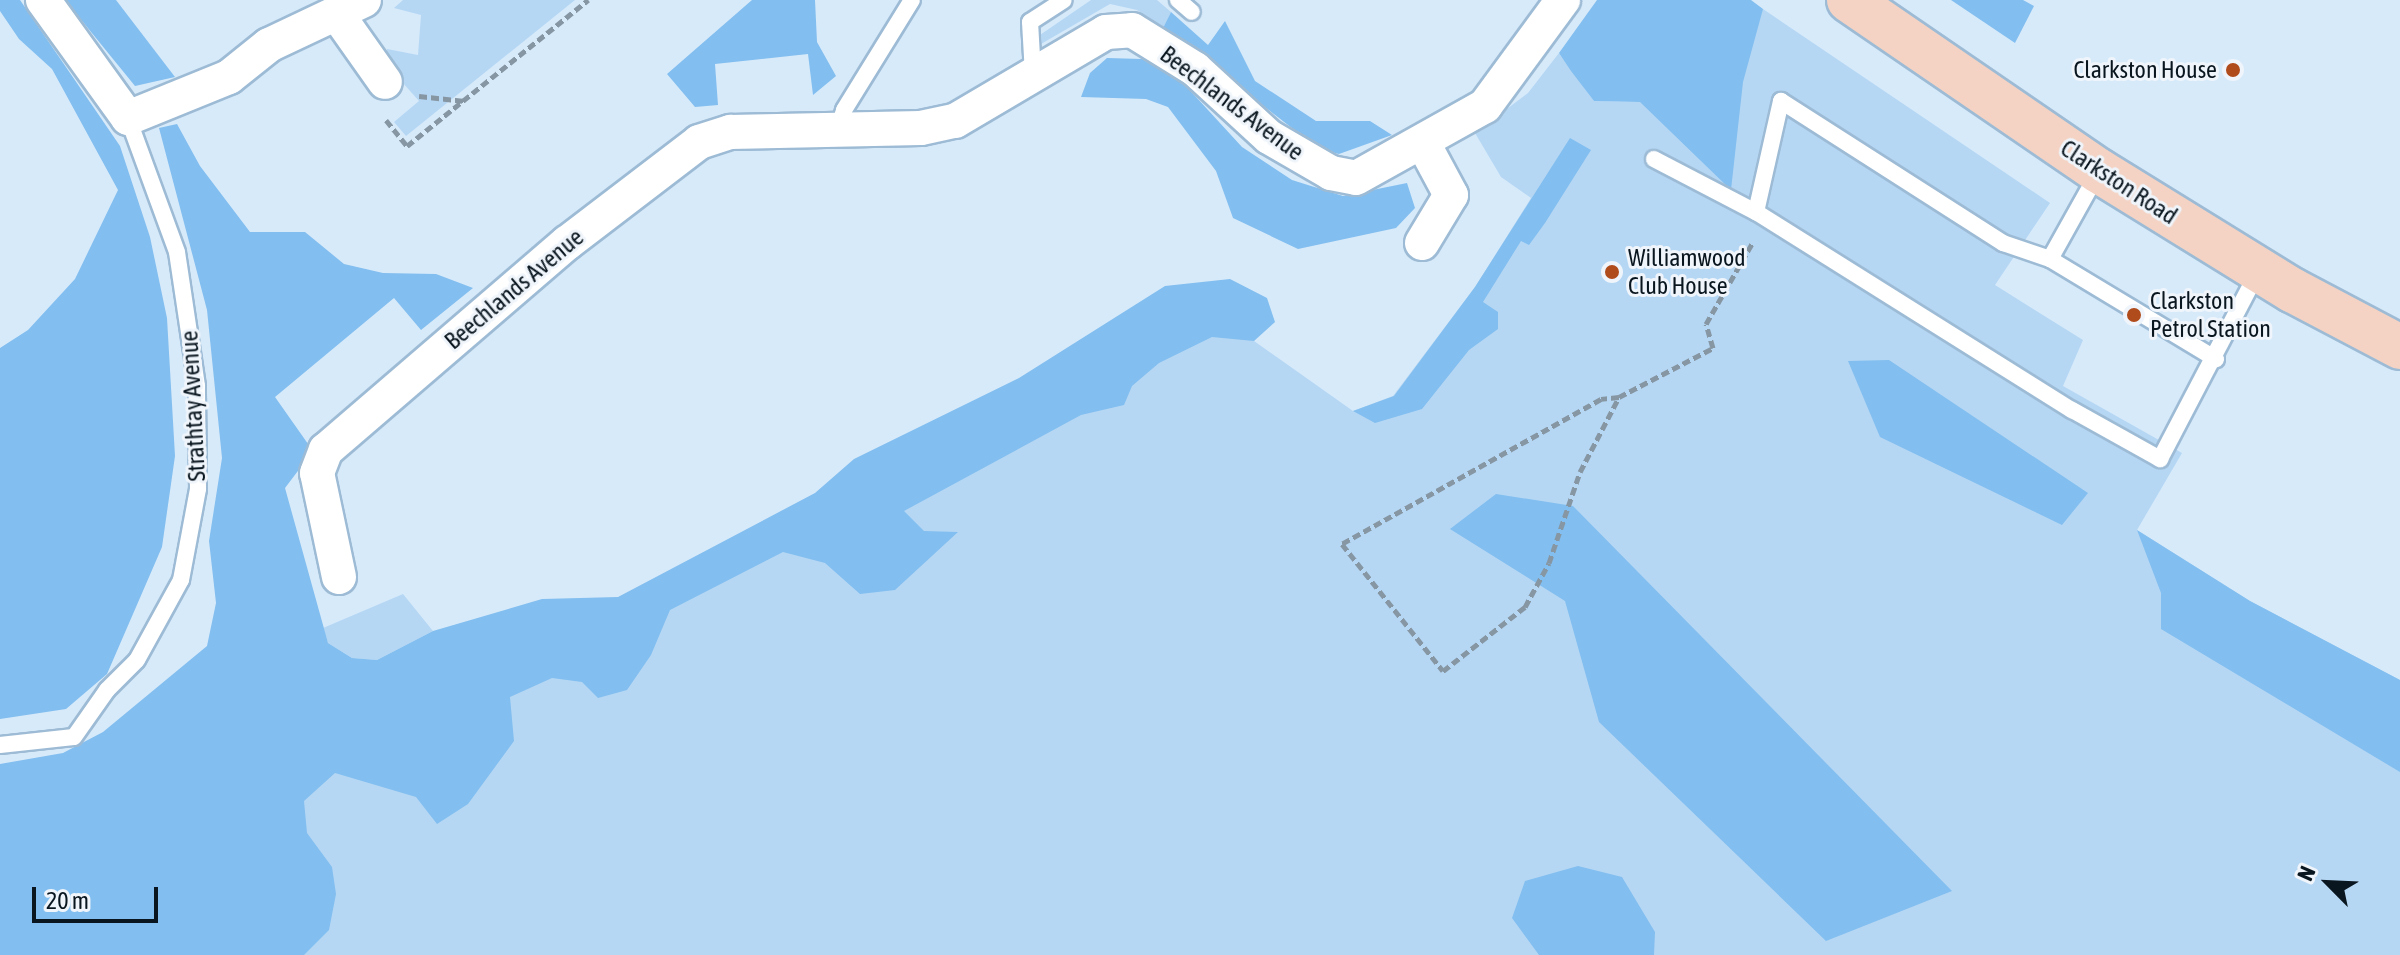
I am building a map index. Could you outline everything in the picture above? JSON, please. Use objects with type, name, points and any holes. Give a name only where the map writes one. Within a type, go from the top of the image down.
[{"type":"main road","name":"Clarkston Road","points":[[1849,0],[2099,171],[2259,268],[2400,347]]},
{"type":"street","name":"Strathtay Avenue","points":[[43,0],[128,118]]},
{"type":"street","name":"Beechlands Avenue","points":[[339,577],[317,473],[326,450],[567,243],[699,142],[730,132],[921,128],[955,121],[1106,32],[1132,30],[1195,69],[1269,137],[1331,173],[1356,178],[1485,106],[1563,0]]},
{"type":"street","points":[[128,118],[229,77],[269,45],[351,7],[385,82]]},
{"type":"street","points":[[1422,243],[1451,195],[1423,143]]},
{"type":"lane","points":[[838,129],[844,110],[912,0]]},
{"type":"lane","points":[[1033,74],[1030,22],[1064,0]]},
{"type":"lane","points":[[1178,0],[1192,12]]},
{"type":"lane","points":[[1762,216],[1781,101],[2003,243],[2050,259],[2216,359]]},
{"type":"lane","name":"Strathtay Avenue","points":[[0,745],[74,737],[107,690],[137,660],[181,580],[198,489],[197,386],[180,264],[158,190],[128,118]]},
{"type":"lane","points":[[1654,159],[1762,216],[2160,459],[2216,359],[2259,268]]},
{"type":"lane","points":[[2050,259],[2099,171]]},
{"type":"path","points":[[465,101],[406,94],[385,82],[379,112],[407,146],[465,101],[588,0]]},
{"type":"path","points":[[1619,397],[1580,472],[1549,563],[1525,607],[1443,671],[1342,544],[1601,399],[1619,397],[1713,348],[1706,324],[1762,216]]},
{"type":"shaded area","points":[[0,0],[20,0],[120,146],[150,237],[167,318],[175,456],[162,547],[107,674],[66,709],[0,719],[0,348],[28,330],[75,279],[118,190],[52,69],[19,39],[0,11]]},
{"type":"shaded area","points":[[65,0],[116,0],[175,77],[135,86]]},
{"type":"shaded area","points":[[403,0],[575,0],[406,136],[394,122],[419,101],[386,64],[387,49],[418,55],[421,15],[394,8]]},
{"type":"shaded area","points":[[752,0],[815,0],[817,42],[836,76],[813,95],[808,54],[715,64],[718,105],[695,107],[667,74]]},
{"type":"shaded area","points":[[1091,0],[1157,0],[1171,12],[1163,28],[1137,10],[1110,4],[1041,44],[1037,37]]},
{"type":"shaded area","points":[[1597,0],[1751,0],[1763,9],[1743,82],[1731,190],[1640,102],[1594,101],[1571,71],[1559,53]]},
{"type":"shaded area","points":[[1951,0],[2023,0],[2034,6],[2015,43]]},
{"type":"shaded area","points":[[1763,9],[2050,203],[1995,285],[2083,340],[2063,386],[2182,453],[2137,530],[2250,601],[2400,680],[2400,955],[112,955],[236,817],[427,726],[1203,320],[1254,341],[1353,411],[1393,396],[1475,287],[1531,198],[1501,177],[1475,133],[1528,93],[1559,53],[1594,101],[1640,102]]},
{"type":"shaded area","points":[[1171,12],[1208,45],[1225,21],[1255,81],[1316,121],[1370,121],[1392,135],[1339,154],[1319,149],[1163,28]]},
{"type":"shaded area","points":[[1107,58],[1142,59],[1174,73],[1242,147],[1292,180],[1343,196],[1407,183],[1415,208],[1396,228],[1298,249],[1233,218],[1216,171],[1168,107],[1146,99],[1081,97],[1090,73]]},
{"type":"shaded area","points":[[177,124],[200,166],[250,232],[305,232],[344,264],[383,273],[436,274],[473,288],[421,330],[394,298],[275,397],[313,451],[285,488],[328,643],[352,658],[377,660],[433,631],[542,599],[618,597],[815,493],[854,459],[1019,378],[1165,286],[1230,279],[1267,298],[1275,322],[1254,341],[1212,337],[1159,363],[1132,386],[1124,405],[1081,415],[904,511],[924,531],[958,532],[895,590],[860,594],[825,563],[783,552],[670,610],[651,655],[627,690],[598,698],[582,682],[552,678],[510,697],[514,741],[468,804],[437,824],[416,797],[335,773],[304,801],[307,833],[332,867],[336,894],[329,930],[304,955],[0,955],[0,764],[63,753],[103,732],[207,646],[216,603],[209,541],[222,458],[207,310],[159,128]]},
{"type":"shaded area","points":[[1570,138],[1591,150],[1545,223],[1529,245],[1521,241],[1483,302],[1498,312],[1498,329],[1469,350],[1422,409],[1375,423],[1353,411],[1394,396],[1475,287]]},
{"type":"shaded area","points":[[1889,360],[2088,493],[2062,525],[1880,437],[1848,361]]},
{"type":"shaded area","points":[[1496,494],[1573,506],[1952,891],[1826,941],[1599,722],[1565,601],[1450,529]]},
{"type":"shaded area","points":[[2137,530],[2250,601],[2400,680],[2400,772],[2161,629],[2161,593]]},
{"type":"shaded area","points":[[403,594],[433,631],[377,660],[352,658],[328,643],[323,628]]},
{"type":"shaded area","points":[[1578,866],[1622,877],[1655,932],[1654,955],[1539,955],[1512,918],[1525,881]]},
{"type":"place","name":"Clarkston House","points":[[2233,70]]},
{"type":"place","name":"Williamwood Club House","points":[[1612,272]]},
{"type":"place","name":"Clarkston Petrol Station","points":[[2134,315]]}]
